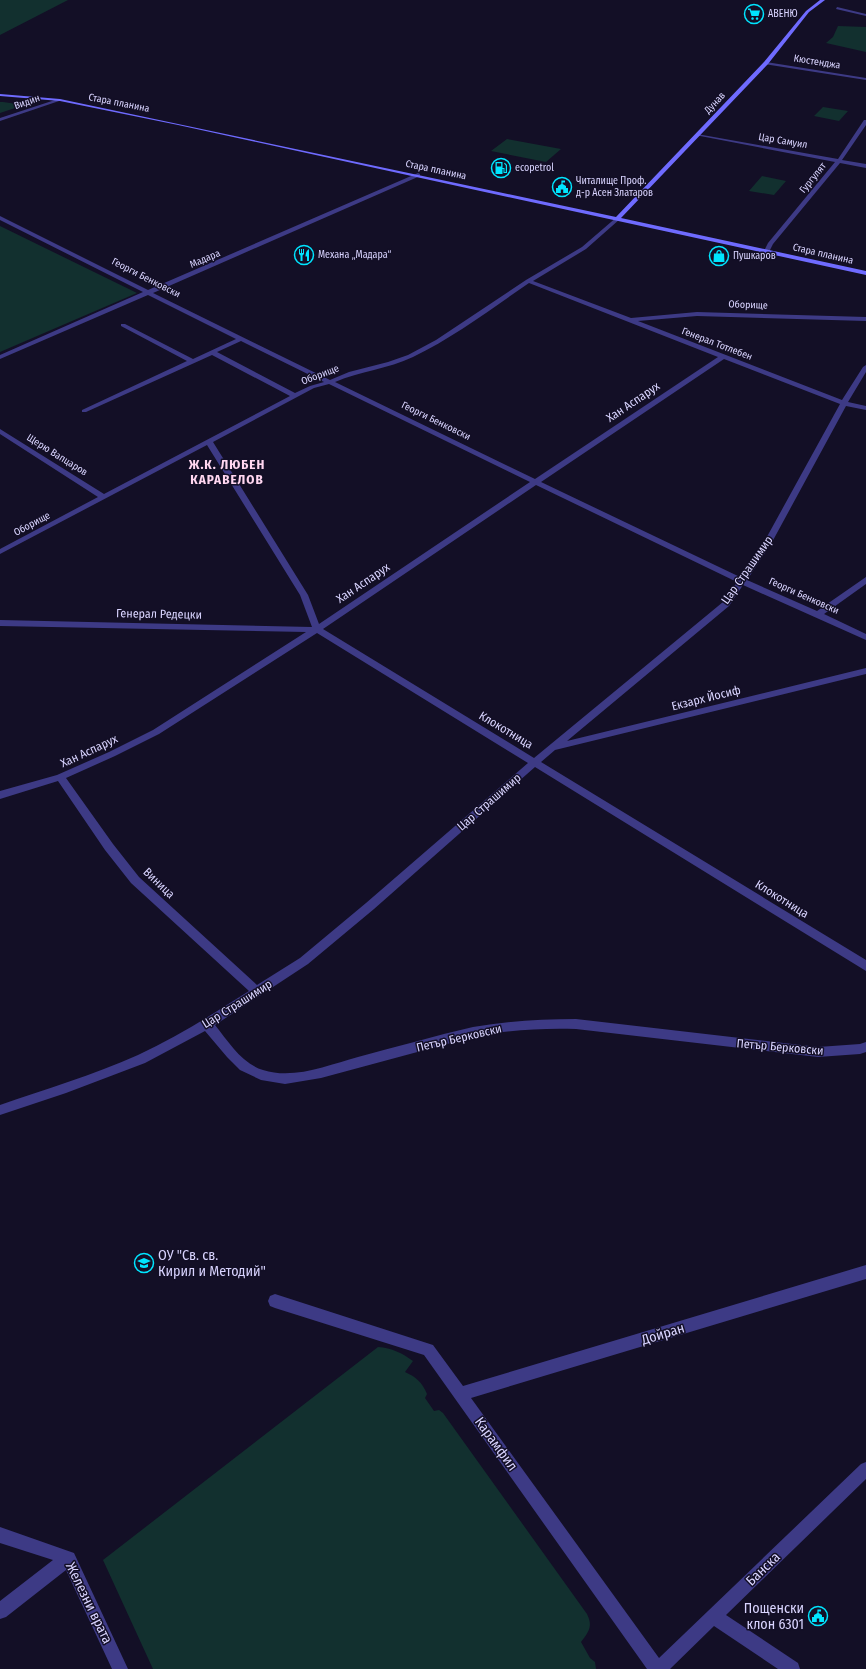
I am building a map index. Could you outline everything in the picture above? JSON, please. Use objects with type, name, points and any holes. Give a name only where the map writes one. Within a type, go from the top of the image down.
[{"type":"main road","name":"Дунав","points":[[618,218],[766,63],[809,10],[822,0]]},
{"type":"main road","name":"Стара планина","points":[[0,96],[60,100],[178,124],[618,218],[866,273]]},
{"type":"street","points":[[837,8],[866,15]]},
{"type":"street","name":"Кюстенджа","points":[[766,63],[866,79]]},
{"type":"street","name":"Видин","points":[[0,120],[60,100]]},
{"type":"street","name":"Гургулят","points":[[767,251],[770,244],[838,160],[866,121]]},
{"type":"street","name":"Цар Самуил","points":[[697,135],[866,166]]},
{"type":"street","name":"Мадара","points":[[0,357],[418,176]]},
{"type":"street","name":"Оборище","points":[[0,552],[312,387],[351,374],[390,364],[410,356],[444,337],[528,281],[584,248],[618,218]]},
{"type":"street","name":"Георги Бенковски","points":[[1,219],[150,292],[241,339],[535,482],[742,581],[818,614],[866,637]]},
{"type":"street","name":"Генерал Тотлебен","points":[[528,281],[844,403],[866,408]]},
{"type":"street","name":"Оборище","points":[[630,321],[696,314],[866,318]]},
{"type":"street","points":[[123,325],[192,361]]},
{"type":"street","points":[[84,411],[241,339]]},
{"type":"street","points":[[213,353],[295,396]]},
{"type":"street","name":"Хан Аспарух","points":[[0,795],[60,777],[112,754],[156,732],[317,629],[722,357]]},
{"type":"street","name":"Цар Страшимир","points":[[0,1110],[66,1088],[141,1058],[207,1024],[304,961],[343,929],[551,748],[726,604],[767,544],[844,403],[866,367]]},
{"type":"street","name":"Щерю Вапцаров","points":[[0,431],[103,497]]},
{"type":"street","points":[[209,442],[304,595],[317,629]]},
{"type":"street","points":[[818,614],[866,580]]},
{"type":"street","name":"Генерал Редецки","points":[[0,623],[289,630],[317,629]]},
{"type":"street","name":"Клокотница","points":[[317,629],[866,966]]},
{"type":"street","name":"Екзарх Йосиф","points":[[551,748],[866,671]]},
{"type":"street","name":"Виница","points":[[60,777],[109,847],[135,880],[257,992]]},
{"type":"street","name":"Петър Берковски","points":[[207,1024],[231,1054],[248,1069],[262,1075],[278,1079],[309,1076],[473,1032],[514,1026],[555,1023],[576,1024],[818,1052],[860,1049],[866,1047]]},
{"type":"street","name":"Дойран","points":[[460,1394],[518,1378],[866,1272]]},
{"type":"street","name":"Карамфил","points":[[275,1301],[428,1350],[658,1669]]},
{"type":"street","name":"Банска","points":[[658,1669],[866,1469]]},
{"type":"street","name":"Железни врата","points":[[0,1535],[69,1558],[120,1669]]},
{"type":"street","points":[[0,1611],[69,1558]]},
{"type":"street","points":[[714,1616],[792,1669]]},
{"type":"green space","points":[[0,0],[68,0],[0,35]]},
{"type":"green space","points":[[838,26],[866,27],[866,52],[826,43],[833,37]]},
{"type":"green space","points":[[0,102],[3,102],[24,105],[0,113]]},
{"type":"green space","points":[[823,107],[848,111],[839,121],[814,116]]},
{"type":"green space","points":[[507,139],[561,149],[546,162],[491,151]]},
{"type":"green space","points":[[762,176],[786,181],[774,195],[749,191]]},
{"type":"green space","points":[[0,226],[137,293],[0,352]]},
{"type":"green space","points":[[378,1347],[397,1351],[413,1361],[405,1372],[421,1383],[427,1394],[425,1398],[434,1411],[439,1410],[443,1413],[587,1614],[590,1625],[581,1642],[590,1658],[595,1662],[596,1669],[153,1669],[103,1560]]},
{"type":"place","name":"АВЕНЮ","points":[[754,14]]},
{"type":"place","name":"ecopetrol","points":[[501,168]]},
{"type":"place","name":"Читалище Проф. д-р Асен Златаров","points":[[562,187]]},
{"type":"place","name":"Механа „Мадара“","points":[[304,255]]},
{"type":"place","name":"Пушкаров","points":[[719,256]]},
{"type":"place","name":"ОУ \"Св. св. Кирил и Методий\"","points":[[144,1263]]},
{"type":"place","name":"Пощенски клон 6301","points":[[818,1616]]},
{"type":"district","name":"Ж.К. ЛЮБЕН КАРАВЕЛОВ","points":[[227,472]]}]
